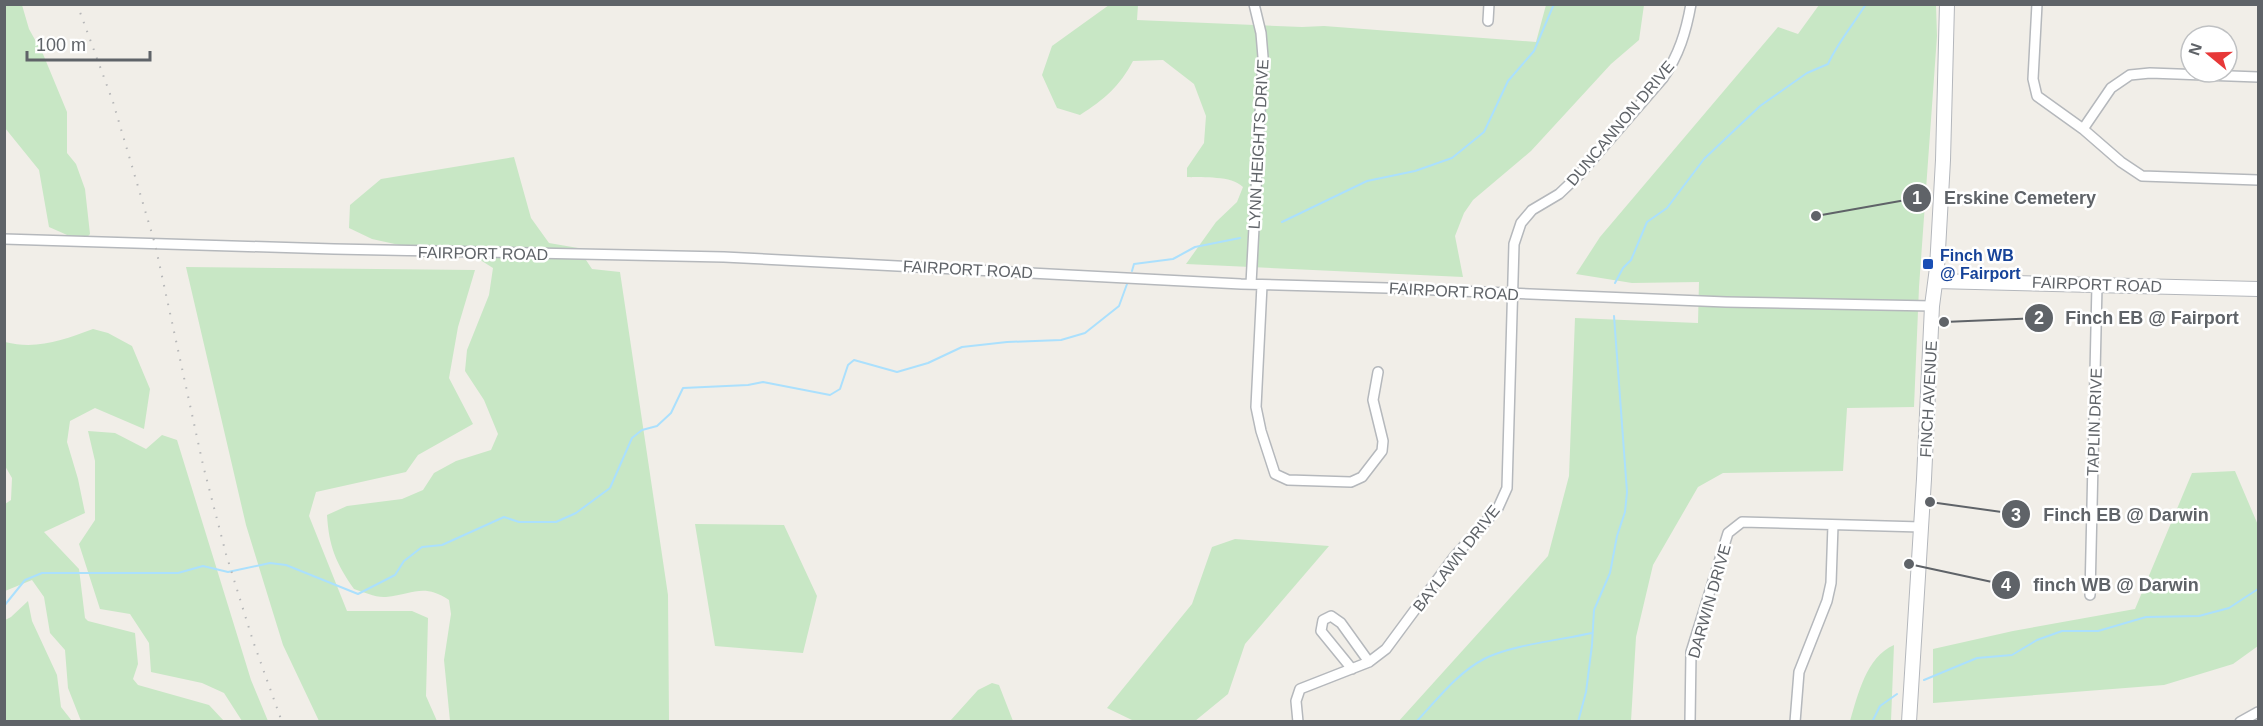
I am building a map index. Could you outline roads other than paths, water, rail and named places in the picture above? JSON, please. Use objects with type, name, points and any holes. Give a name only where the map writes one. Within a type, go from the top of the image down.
[{"type":"main road","name":"FINCH AVENUE","points":[[1909,722],[1932,306],[1936,281],[1943,160],[1947,4]]},
{"type":"main road","name":"FAIRPORT ROAD","points":[[1936,281],[2259,289]]},
{"type":"street","name":"LYNN HEIGHTS DRIVE","points":[[1251,284],[1263,57],[1261,33],[1254,4]]},
{"type":"street","points":[[1488,21],[1489,4]]},
{"type":"street","name":"DUNCANNON DRIVE","points":[[1513,294],[1514,243],[1521,224],[1532,210],[1559,194],[1579,175],[1663,78],[1676,60],[1685,34],[1691,4]]},
{"type":"street","points":[[2037,4],[2033,79],[2037,96],[2142,176],[2259,180]]},
{"type":"street","points":[[2083,129],[2111,88],[2130,75],[2150,73],[2259,77]]},
{"type":"street","name":"FAIRPORT ROAD","points":[[4,239],[474,253],[724,257],[1262,285],[1726,302],[1932,306]]},
{"type":"street","points":[[1262,285],[1256,407],[1275,474],[1288,480],[1351,483],[1362,477],[1382,451],[1383,441],[1373,400],[1378,372]]},
{"type":"street","name":"TAPLIN DRIVE","points":[[2090,595],[2097,285]]},
{"type":"street","name":"BAYLAWN DRIVE","points":[[1298,722],[1296,701],[1300,689],[1369,662],[1386,650],[1454,557],[1498,508],[1507,488],[1513,294]]},
{"type":"street","name":"DARWIN DRIVE","points":[[1690,722],[1691,652],[1728,533],[1742,522],[1921,527]]},
{"type":"street","points":[[1795,722],[1799,672],[1827,601],[1831,583],[1833,525]]},
{"type":"street","points":[[1352,669],[1321,631],[1323,620],[1331,616],[1341,623],[1369,662]]},
{"type":"street","points":[[2240,722],[2259,712]]},
{"type":"waterway","points":[[1282,222],[1367,181],[1415,171],[1452,158],[1484,132],[1508,81],[1534,51],[1554,4]]},
{"type":"waterway","points":[[1615,283],[1623,268],[1631,260],[1647,222],[1667,208],[1704,159],[1760,106],[1807,73],[1828,64],[1866,4]]},
{"type":"waterway","points":[[1132,271],[1134,264],[1173,259],[1195,247],[1240,238]]},
{"type":"waterway","points":[[4,606],[25,580],[42,573],[178,573],[203,566],[228,572],[270,563],[286,565],[358,594],[395,575],[404,561],[422,547],[442,545],[504,517],[519,522],[556,522],[576,513],[610,488],[632,438],[642,430],[657,426],[671,413],[683,388],[748,385],[763,382],[830,395],[840,389],[848,365],[854,360],[897,372],[928,363],[962,347],[1007,342],[1061,340],[1085,333],[1119,306],[1127,284]]},
{"type":"waterway","points":[[1578,722],[1586,692],[1594,610],[1610,573],[1617,536],[1625,512],[1627,492],[1614,316]]},
{"type":"waterway","points":[[1924,680],[1977,658],[2012,655],[2037,640],[2062,631],[2098,631],[2146,617],[2199,616],[2229,608],[2258,589]]},
{"type":"waterway","points":[[1416,722],[1456,679],[1484,659],[1522,646],[1592,633]]},
{"type":"waterway","points":[[1872,722],[1880,706],[1897,694]]},
{"type":"railway","points":[[77,4],[113,102],[155,244],[203,465],[226,554],[253,641],[282,722]]},
{"type":"place","name":"Erskine Cemetery","points":[[1816,216]]},
{"type":"place","name":"Finch WB @ Fairport","points":[[1928,264]]},
{"type":"place","name":"Finch EB @ Fairport","points":[[1944,322]]},
{"type":"place","name":"Finch EB @ Darwin","points":[[1930,502]]},
{"type":"place","name":"finch WB @ Darwin","points":[[1909,564]]}]
